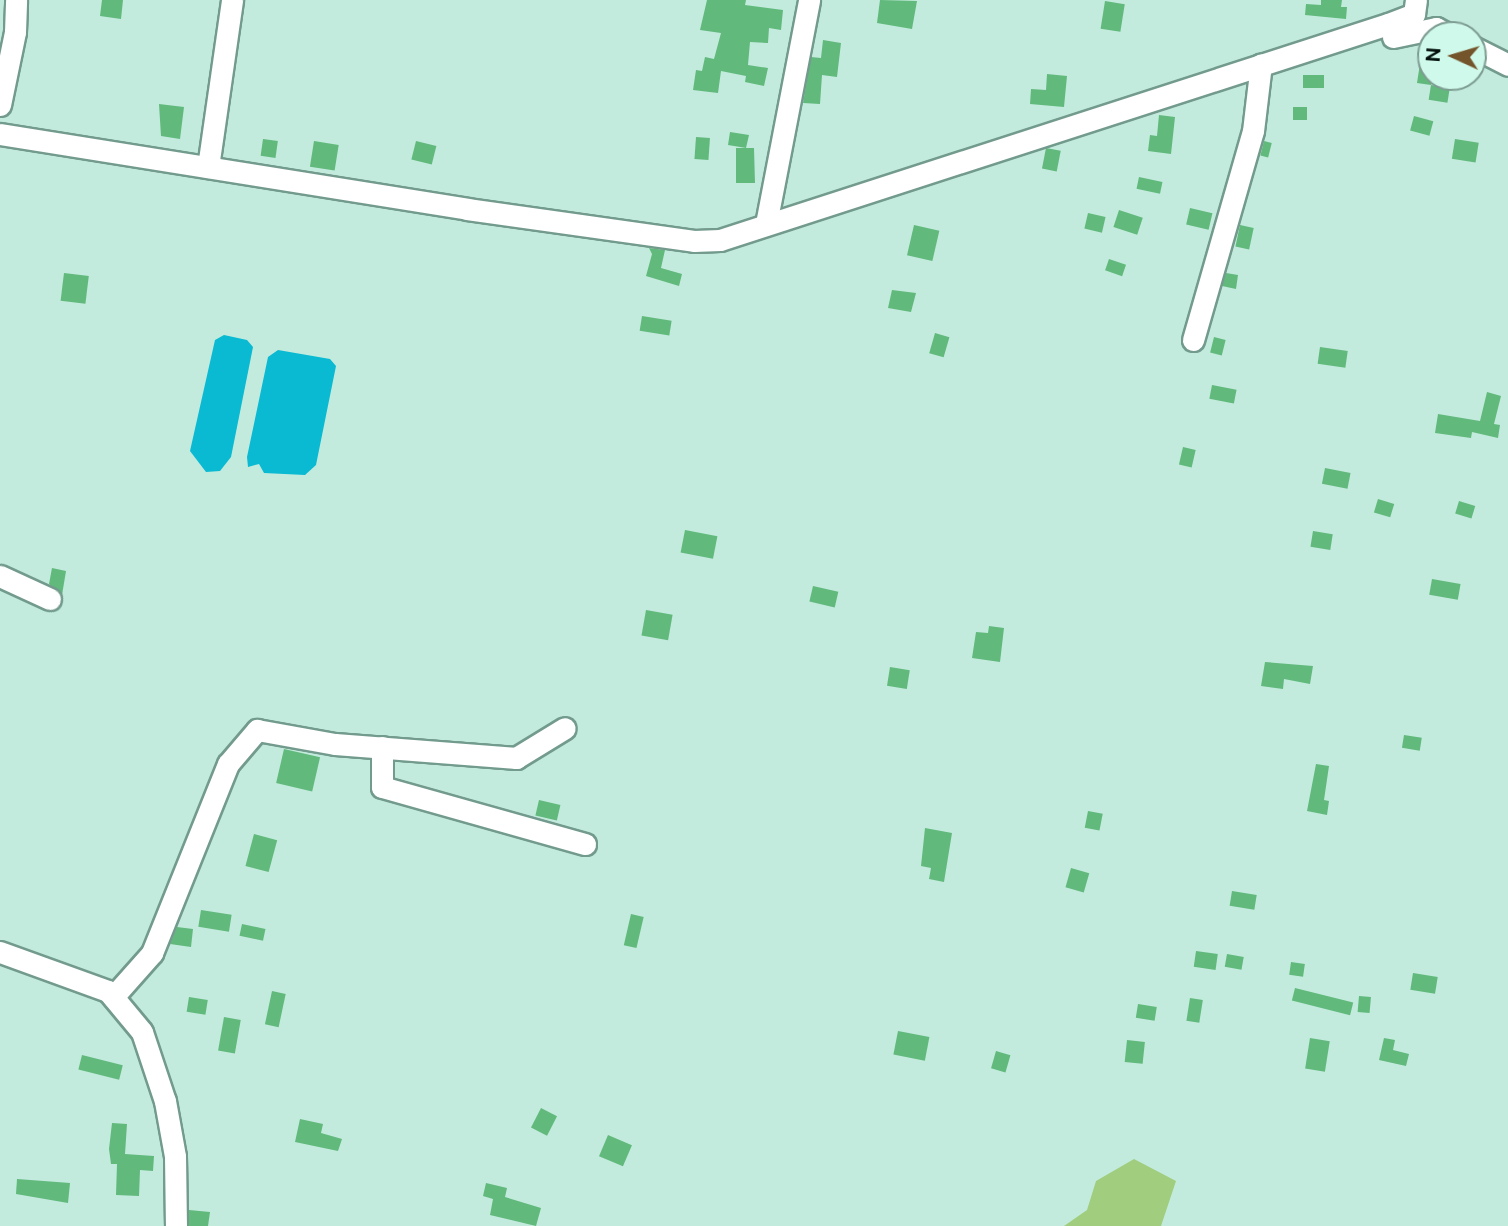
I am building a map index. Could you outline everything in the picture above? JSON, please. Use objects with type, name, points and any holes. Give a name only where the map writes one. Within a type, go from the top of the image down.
[{"type":"street","points":[[0,105],[15,32],[16,0]]},
{"type":"street","points":[[208,167],[232,0]]},
{"type":"street","points":[[766,224],[809,0]]},
{"type":"street","points":[[0,134],[694,241],[720,240],[1413,14],[1416,0]]},
{"type":"street","points":[[1392,37],[1417,32]]},
{"type":"street","points":[[1487,54],[1508,65]]},
{"type":"street","points":[[1193,340],[1253,131],[1261,64]]},
{"type":"street","points":[[0,576],[50,599]]},
{"type":"street","points":[[113,997],[152,953],[228,764],[257,730],[382,747],[516,758],[565,728]]},
{"type":"street","points":[[382,747],[382,787],[585,844]]},
{"type":"street","points":[[0,952],[113,997],[142,1032],[165,1101],[174,1156],[176,1226]]},
{"type":"green space","points":[[1134,1159],[1176,1181],[1161,1226],[1064,1226],[1087,1210],[1096,1181]]},
{"type":"water","points":[[224,335],[247,340],[253,347],[231,457],[220,471],[206,472],[190,451],[215,340]]},
{"type":"water","points":[[278,350],[330,359],[336,366],[316,465],[305,475],[264,473],[259,464],[248,467],[247,457],[268,357]]},
{"type":"building","points":[[102,0],[123,0],[121,19],[100,16]]},
{"type":"building","points":[[707,0],[746,0],[745,5],[783,10],[781,30],[769,28],[768,43],[750,42],[748,65],[768,68],[764,86],[745,82],[746,76],[721,71],[718,93],[693,90],[696,70],[702,71],[705,57],[714,59],[721,33],[700,30]]},
{"type":"building","points":[[880,0],[917,1],[912,29],[877,23]]},
{"type":"building","points":[[1321,0],[1342,0],[1341,7],[1347,7],[1346,19],[1305,15],[1306,4],[1321,5]]},
{"type":"building","points":[[1105,1],[1125,4],[1120,32],[1101,29]]},
{"type":"building","points":[[823,40],[841,43],[837,77],[822,75],[820,104],[803,103],[811,57],[821,58]]},
{"type":"building","points":[[1047,74],[1067,76],[1064,107],[1030,104],[1031,89],[1046,90]]},
{"type":"building","points":[[1303,75],[1324,75],[1324,88],[1303,88]]},
{"type":"building","points":[[1430,91],[1449,91],[1447,103],[1429,100]]},
{"type":"building","points":[[159,104],[184,107],[180,139],[161,136]]},
{"type":"building","points":[[1293,107],[1307,107],[1307,120],[1293,120]]},
{"type":"building","points":[[1159,115],[1175,117],[1171,154],[1148,151],[1150,135],[1157,136]]},
{"type":"building","points":[[1414,116],[1433,121],[1429,136],[1410,130]]},
{"type":"building","points":[[730,132],[749,135],[746,148],[728,145]]},
{"type":"building","points":[[696,137],[710,138],[708,160],[694,159]]},
{"type":"building","points":[[263,139],[278,141],[275,158],[261,156]]},
{"type":"building","points":[[1455,139],[1479,143],[1476,163],[1452,159]]},
{"type":"building","points":[[314,141],[339,145],[335,171],[310,167]]},
{"type":"building","points":[[416,141],[436,146],[432,165],[411,159]]},
{"type":"building","points":[[1264,141],[1272,143],[1268,157],[1260,156]]},
{"type":"building","points":[[736,148],[754,148],[755,183],[736,183]]},
{"type":"building","points":[[1046,148],[1061,151],[1057,171],[1042,169]]},
{"type":"building","points":[[1139,177],[1162,182],[1160,194],[1137,189]]},
{"type":"building","points":[[1190,208],[1212,213],[1209,230],[1186,225]]},
{"type":"building","points":[[1119,210],[1143,218],[1137,235],[1113,227]]},
{"type":"building","points":[[1088,213],[1106,217],[1102,233],[1084,229]]},
{"type":"building","points":[[914,225],[939,231],[932,261],[907,255]]},
{"type":"building","points":[[1240,225],[1254,228],[1249,249],[1235,247]]},
{"type":"building","points":[[649,248],[665,250],[661,268],[682,274],[679,286],[646,276],[652,254]]},
{"type":"building","points":[[1109,259],[1126,265],[1122,276],[1105,270]]},
{"type":"building","points":[[64,273],[89,276],[85,304],[61,301]]},
{"type":"building","points":[[1226,273],[1238,275],[1236,289],[1222,286]]},
{"type":"building","points":[[892,290],[916,293],[911,312],[888,308]]},
{"type":"building","points":[[642,316],[672,321],[669,336],[640,331]]},
{"type":"building","points":[[935,333],[949,337],[944,357],[929,353]]},
{"type":"building","points":[[1214,337],[1226,340],[1222,355],[1210,353]]},
{"type":"building","points":[[1320,347],[1348,351],[1345,368],[1318,364]]},
{"type":"building","points":[[1212,385],[1237,390],[1234,404],[1209,399]]},
{"type":"building","points":[[1487,392],[1501,396],[1494,424],[1500,425],[1498,438],[1472,432],[1471,438],[1435,433],[1438,414],[1480,421]]},
{"type":"building","points":[[1183,447],[1196,450],[1192,467],[1179,465]]},
{"type":"building","points":[[1325,468],[1351,473],[1347,489],[1322,484]]},
{"type":"building","points":[[1378,499],[1394,504],[1390,517],[1374,512]]},
{"type":"building","points":[[1459,501],[1475,506],[1471,518],[1455,513]]},
{"type":"building","points":[[685,530],[717,536],[713,559],[681,553]]},
{"type":"building","points":[[1313,531],[1333,534],[1330,550],[1310,547]]},
{"type":"building","points":[[52,568],[66,571],[62,595],[49,584]]},
{"type":"building","points":[[1432,579],[1461,584],[1458,600],[1429,595]]},
{"type":"building","points":[[813,586],[838,592],[835,607],[809,602]]},
{"type":"building","points":[[646,610],[673,615],[668,640],[641,636]]},
{"type":"building","points":[[989,626],[1004,628],[1000,662],[972,658],[976,632],[988,633]]},
{"type":"building","points":[[1265,662],[1313,666],[1310,684],[1284,679],[1283,689],[1261,686]]},
{"type":"building","points":[[890,667],[910,670],[907,689],[887,686]]},
{"type":"building","points":[[1404,735],[1422,738],[1420,751],[1402,748]]},
{"type":"building","points":[[284,749],[320,757],[312,791],[276,783]]},
{"type":"building","points":[[1316,764],[1329,766],[1324,800],[1329,801],[1327,815],[1307,811]]},
{"type":"building","points":[[539,800],[560,805],[557,821],[535,816]]},
{"type":"building","points":[[1088,811],[1103,814],[1099,831],[1085,828]]},
{"type":"building","points":[[925,828],[952,833],[944,882],[929,879],[931,868],[921,866]]},
{"type":"building","points":[[254,834],[277,840],[269,872],[245,866]]},
{"type":"building","points":[[1071,868],[1089,873],[1084,892],[1065,887]]},
{"type":"building","points":[[1232,891],[1257,895],[1254,910],[1230,906]]},
{"type":"building","points":[[201,910],[232,915],[229,932],[198,927]]},
{"type":"building","points":[[631,914],[644,917],[636,948],[624,945]]},
{"type":"building","points":[[242,924],[265,929],[263,941],[240,936]]},
{"type":"building","points":[[177,927],[193,929],[191,947],[170,944]]},
{"type":"building","points":[[1196,951],[1218,954],[1216,970],[1194,967]]},
{"type":"building","points":[[1227,954],[1244,957],[1241,970],[1225,967]]},
{"type":"building","points":[[1291,962],[1305,964],[1303,977],[1289,975]]},
{"type":"building","points":[[1413,973],[1438,977],[1435,994],[1410,990]]},
{"type":"building","points":[[1295,988],[1353,1003],[1350,1015],[1292,1001]]},
{"type":"building","points":[[272,991],[286,994],[279,1027],[265,1024]]},
{"type":"building","points":[[1359,996],[1371,997],[1370,1013],[1358,1012]]},
{"type":"building","points":[[189,997],[208,1000],[205,1015],[187,1012]]},
{"type":"building","points":[[1190,998],[1203,1000],[1199,1023],[1186,1021]]},
{"type":"building","points":[[1138,1004],[1157,1007],[1155,1021],[1136,1018]]},
{"type":"building","points":[[224,1017],[241,1020],[235,1053],[218,1050]]},
{"type":"building","points":[[898,1031],[929,1037],[925,1061],[893,1055]]},
{"type":"building","points":[[1310,1038],[1330,1041],[1325,1072],[1305,1069]]},
{"type":"building","points":[[1384,1038],[1395,1040],[1393,1050],[1409,1054],[1406,1066],[1379,1060]]},
{"type":"building","points":[[1127,1040],[1145,1042],[1143,1064],[1125,1062]]},
{"type":"building","points":[[996,1051],[1010,1055],[1005,1072],[991,1068]]},
{"type":"building","points":[[82,1055],[123,1065],[119,1080],[78,1070]]},
{"type":"building","points":[[541,1108],[557,1116],[547,1136],[531,1128]]},
{"type":"building","points":[[300,1119],[323,1124],[321,1133],[342,1139],[338,1151],[295,1142]]},
{"type":"building","points":[[112,1123],[127,1124],[125,1154],[154,1156],[153,1171],[140,1170],[139,1196],[116,1195],[117,1164],[111,1164],[109,1149]]},
{"type":"building","points":[[608,1135],[632,1145],[623,1166],[599,1156]]},
{"type":"building","points":[[17,1179],[70,1183],[68,1203],[16,1194]]},
{"type":"building","points":[[486,1183],[507,1188],[505,1197],[541,1208],[536,1226],[490,1215],[493,1199],[483,1196]]},
{"type":"building","points":[[189,1210],[210,1212],[208,1226],[189,1226]]}]
